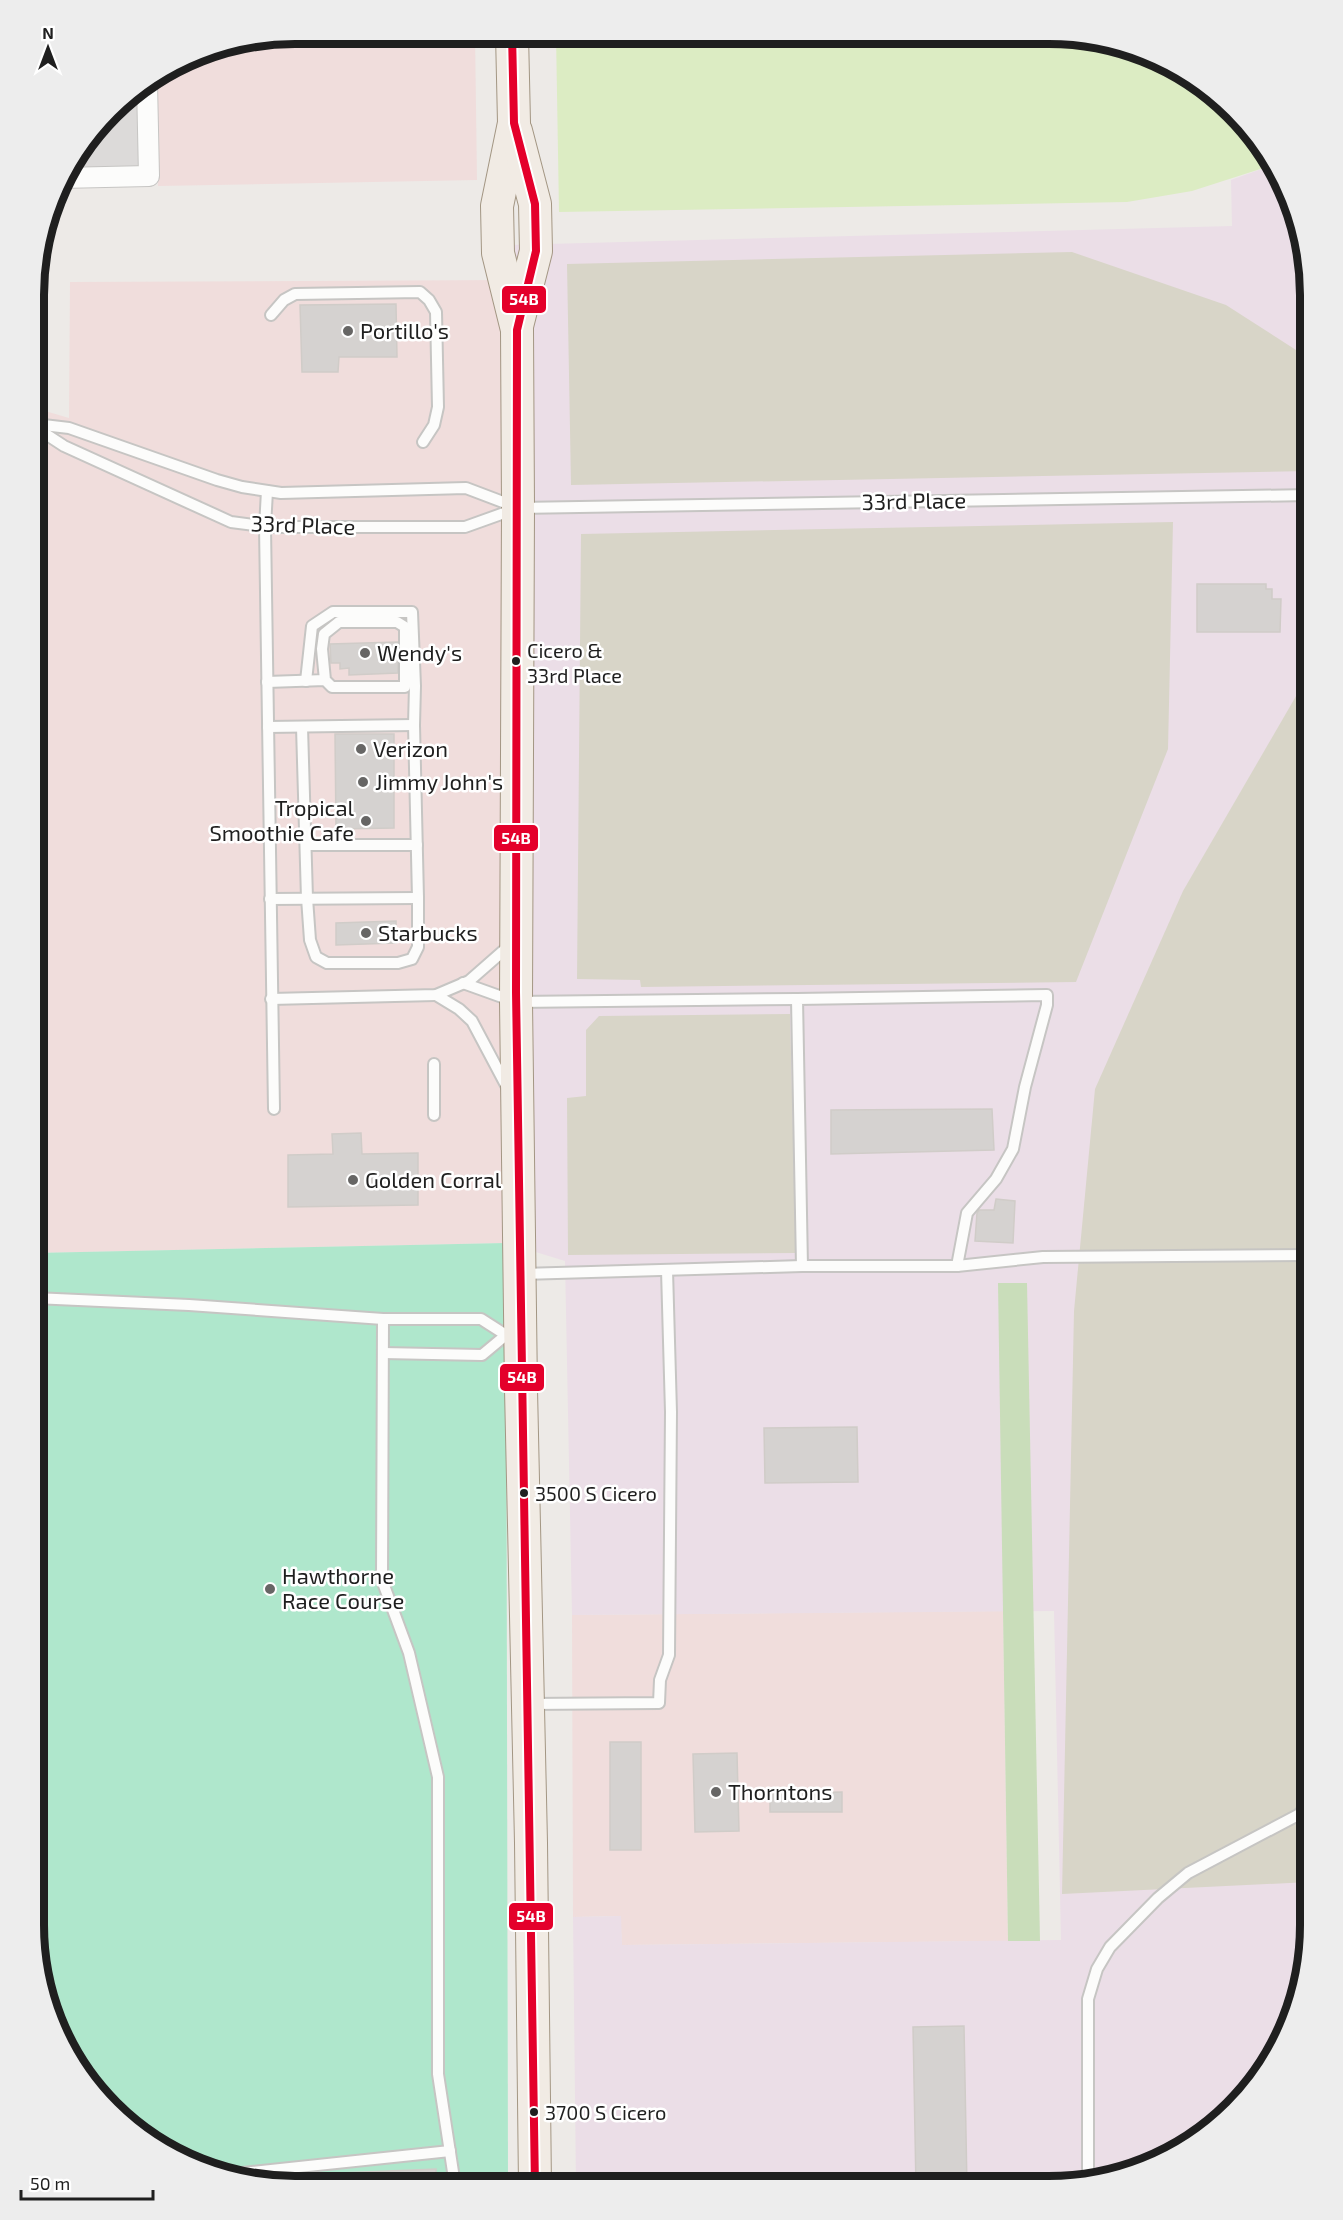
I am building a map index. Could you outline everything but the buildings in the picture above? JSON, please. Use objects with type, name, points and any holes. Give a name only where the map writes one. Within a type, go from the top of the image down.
[{"type":"main road","points":[[512,44],[514,123],[535,204],[536,251],[516,330],[519,508],[516,1002],[520,1274],[513,1335],[528,1704],[535,2176]]},
{"type":"street","points":[[72,178],[149,176],[147,91]]},
{"type":"lane","points":[[271,315],[284,300],[295,294],[420,292],[429,300],[436,312],[438,406],[434,425],[423,442]]},
{"type":"lane","name":"33rd Place","points":[[44,426],[69,428],[216,480],[267,491],[281,493],[466,488],[519,508]]},
{"type":"lane","name":"33rd Place","points":[[44,432],[64,446],[231,522],[265,526],[465,527],[519,508],[1300,495]]},
{"type":"lane","points":[[267,491],[265,526],[274,1109]]},
{"type":"lane","points":[[302,727],[307,898],[310,940],[316,957],[327,963],[398,963],[412,959],[418,947],[418,898],[412,612],[333,612],[312,626],[306,681]]},
{"type":"lane","points":[[267,681],[325,680],[332,687],[405,687],[405,627],[397,621],[339,622],[324,634],[322,649],[325,680]]},
{"type":"lane","points":[[268,727],[414,725]]},
{"type":"lane","points":[[306,845],[417,845]]},
{"type":"lane","points":[[270,899],[418,898]]},
{"type":"lane","points":[[271,999],[436,995],[463,983],[483,969],[516,939]]},
{"type":"lane","points":[[463,983],[516,1002],[1047,995],[1047,1005],[1025,1087],[1013,1149],[996,1179],[967,1213],[957,1266]]},
{"type":"lane","points":[[436,995],[459,1009],[472,1021],[517,1108]]},
{"type":"lane","points":[[797,999],[802,1266]]},
{"type":"lane","points":[[434,1064],[434,1115]]},
{"type":"lane","points":[[520,1274],[802,1266],[957,1266],[1043,1257],[1300,1255]]},
{"type":"lane","points":[[528,1704],[659,1703],[660,1680],[669,1654],[671,1412],[667,1270]]},
{"type":"lane","points":[[44,1298],[189,1305],[383,1319],[481,1319],[513,1335]]},
{"type":"lane","points":[[383,1319],[382,1580],[409,1653],[438,1777],[438,2074],[454,2176]]},
{"type":"lane","points":[[383,1353],[482,1355],[513,1335]]},
{"type":"lane","points":[[1088,2173],[1088,1999],[1097,1969],[1110,1947],[1158,1898],[1188,1873],[1300,1813]]},
{"type":"lane","points":[[248,2172],[450,2151]]},
{"type":"shaded area","points":[[278,44],[475,44],[477,180],[158,186],[156,85],[184,69],[230,52]]},
{"type":"shaded area","points":[[141,96],[143,171],[75,172],[106,129]]},
{"type":"shaded area","points":[[1266,169],[1291,230],[1300,295],[1300,1925],[1295,1974],[1286,2006],[1274,2036],[1257,2065],[1237,2091],[1214,2114],[1188,2134],[1159,2151],[1097,2172],[1065,2176],[576,2176],[573,1917],[621,1916],[622,1945],[1061,1940],[1054,1611],[572,1615],[565,1261],[506,1243],[510,245],[1232,226],[1231,180]]},
{"type":"shaded area","points":[[1072,252],[1226,305],[1300,353],[1300,471],[571,485],[567,264]]},
{"type":"shaded area","points":[[509,280],[506,1243],[44,1253],[44,411],[69,418],[70,282]]},
{"type":"shaded area","points":[[1173,522],[1168,749],[1076,982],[641,987],[640,980],[577,979],[581,534]]},
{"type":"shaded area","points":[[1300,689],[1300,1882],[1062,1894],[1074,1311],[1095,1089],[1183,891]]},
{"type":"shaded area","points":[[790,1014],[796,1253],[568,1255],[567,1098],[586,1096],[586,1030],[599,1016]]},
{"type":"shaded area","points":[[1003,1611],[1008,1941],[622,1945],[620,1916],[573,1917],[572,1615]]},
{"type":"green space","points":[[556,44],[1065,44],[1097,48],[1159,69],[1201,95],[1237,129],[1265,168],[1192,191],[1127,202],[559,212]]},
{"type":"green space","name":"Hawthorne Race Course","points":[[506,1243],[508,2176],[278,2176],[246,2172],[214,2163],[169,2143],[129,2114],[95,2078],[69,2036],[52,1990],[44,1942],[44,1253]]},
{"type":"green space","points":[[998,1283],[1027,1283],[1040,1941],[1008,1941]]},
{"type":"transit line","name":"54B","points":[[512,44],[514,123],[535,204],[536,251],[517,330],[516,992],[535,2176]]},
{"type":"place","name":"Portillo's","points":[[348,331]]},
{"type":"place","name":"Wendy's","points":[[365,653]]},
{"type":"place","name":"Cicero & 33rd Place","points":[[516,661]]},
{"type":"place","name":"Verizon","points":[[361,749]]},
{"type":"place","name":"Jimmy John's","points":[[363,782]]},
{"type":"place","name":"Tropical Smoothie Cafe","points":[[366,821]]},
{"type":"place","name":"Starbucks","points":[[366,933]]},
{"type":"place","name":"Golden Corral","points":[[353,1180]]},
{"type":"place","name":"3500 S Cicero","points":[[524,1493]]},
{"type":"place","name":"Hawthorne Race Course","points":[[270,1589]]},
{"type":"place","name":"Thorntons","points":[[716,1792]]},
{"type":"place","name":"3700 S Cicero","points":[[534,2112]]}]
